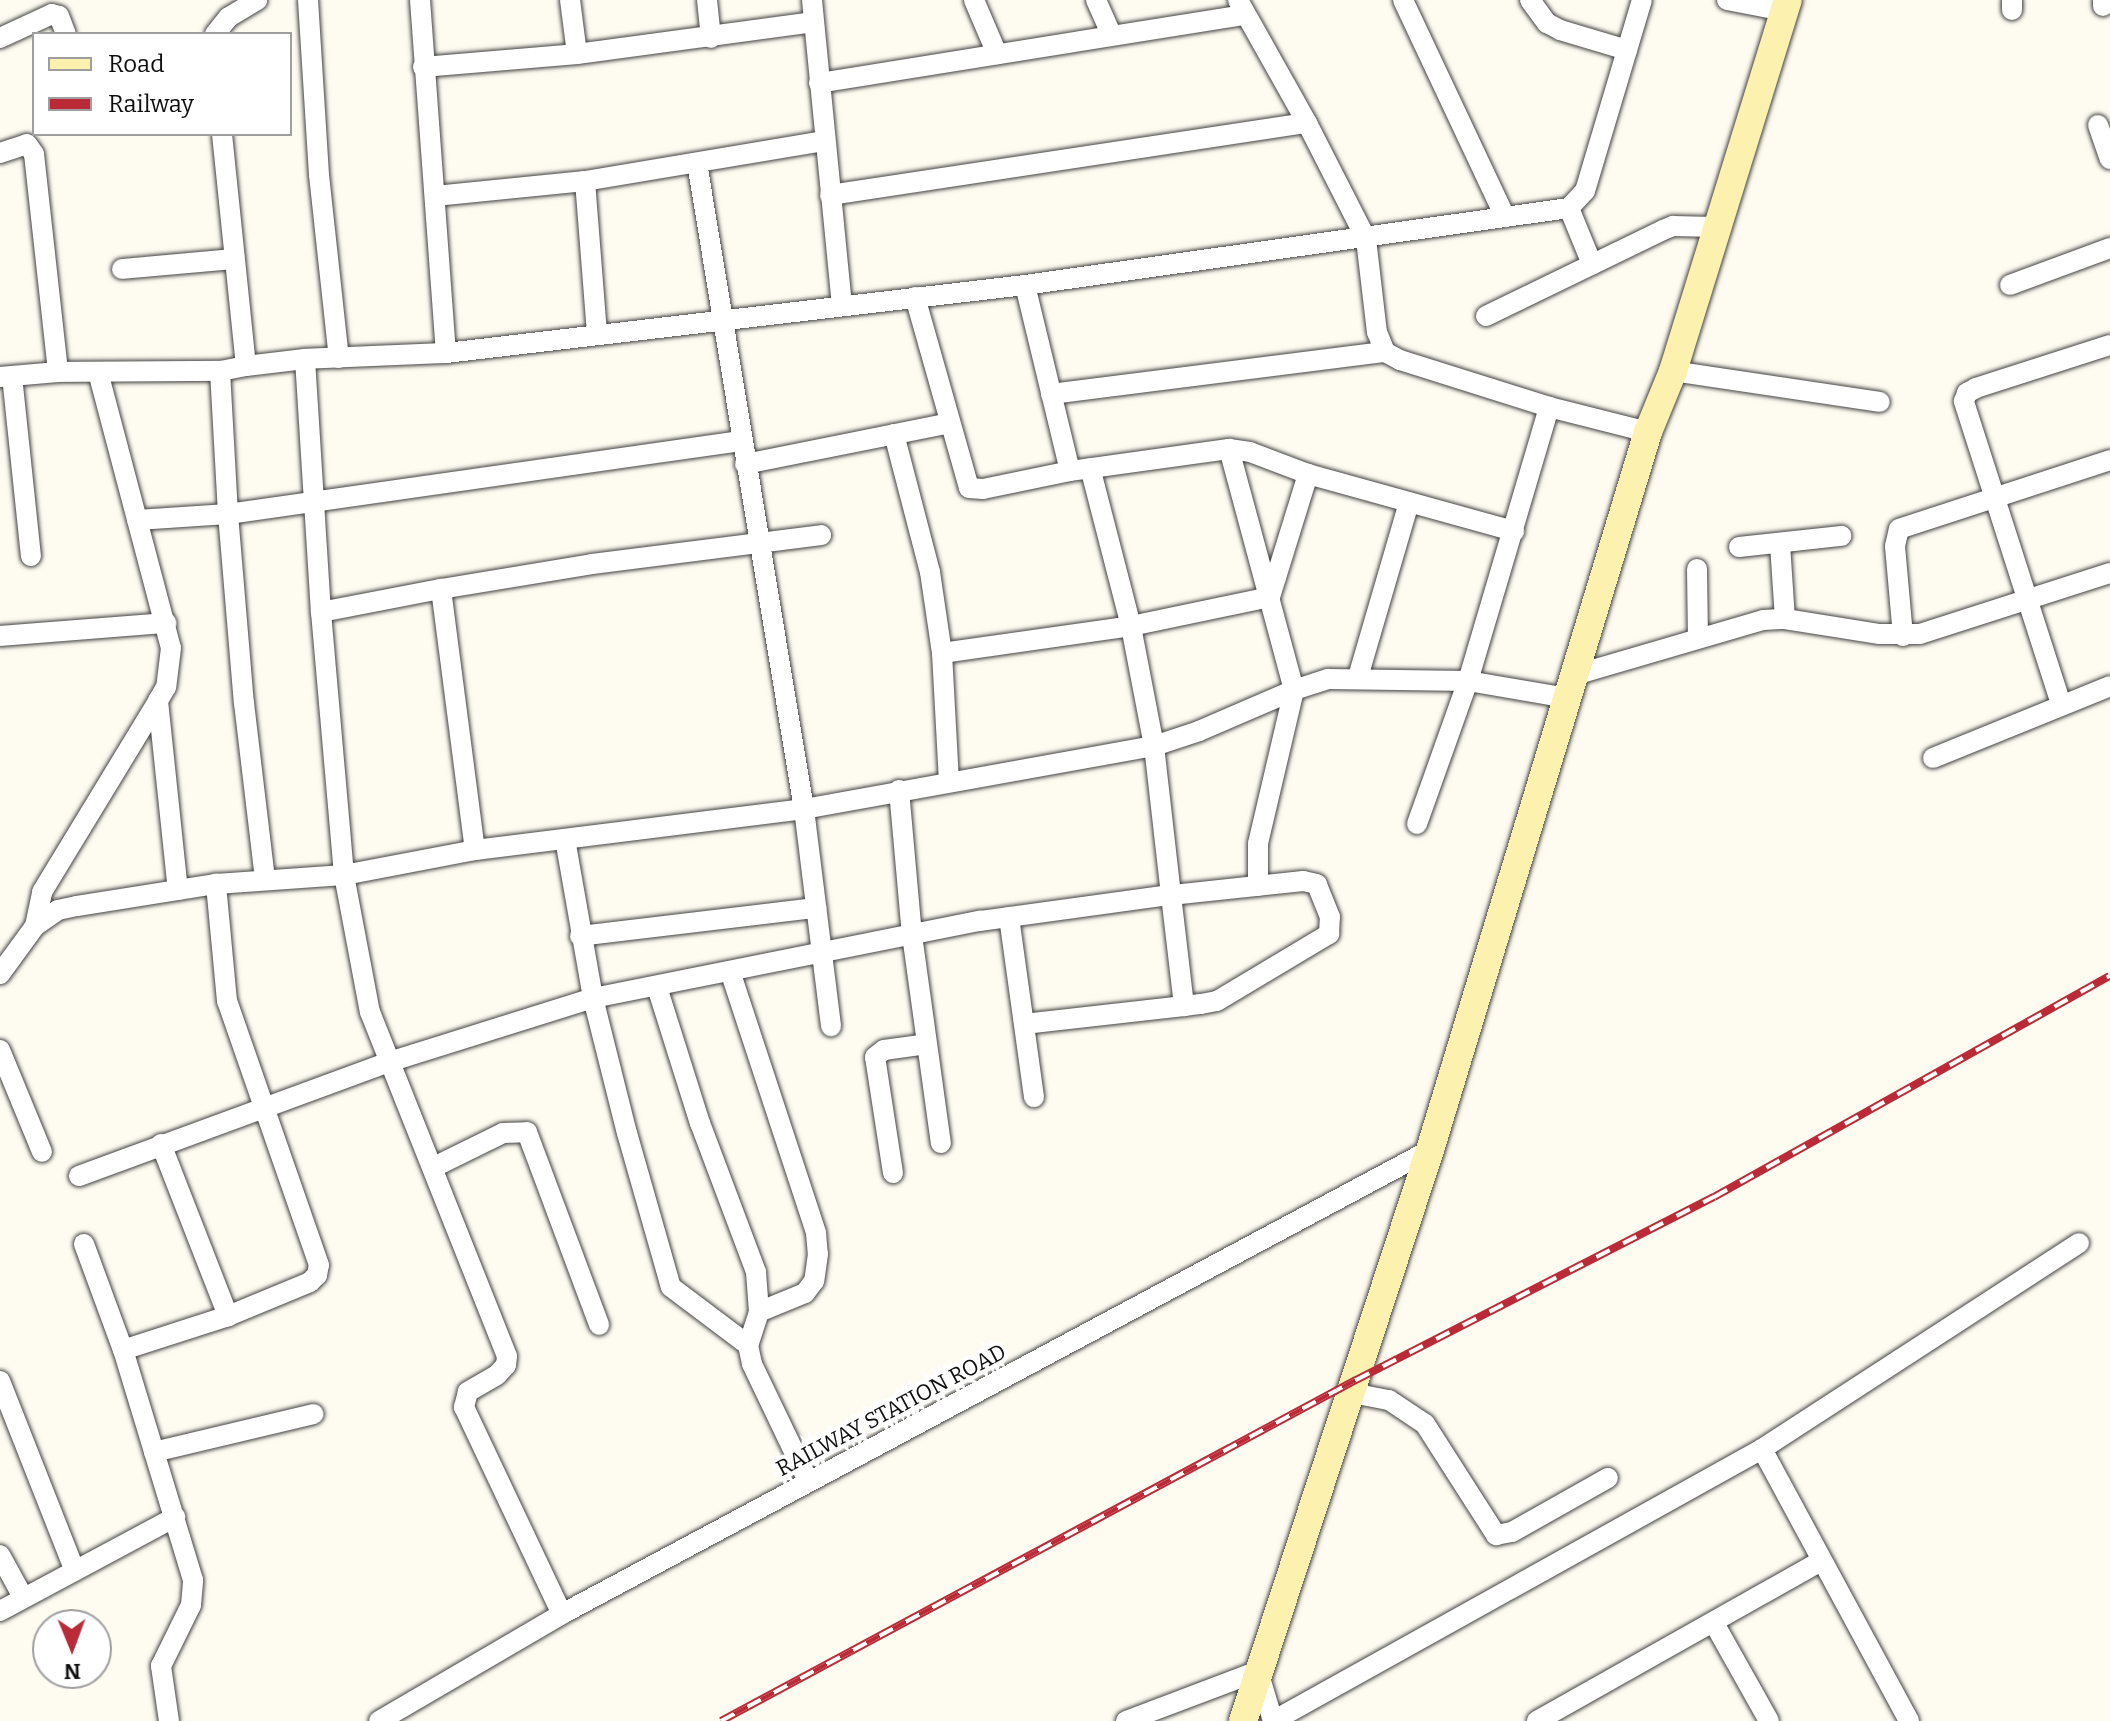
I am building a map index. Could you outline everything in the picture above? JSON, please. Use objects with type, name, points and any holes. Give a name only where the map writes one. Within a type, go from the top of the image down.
[{"type":"main road","points":[[1243,1721],[1430,1150],[1648,432],[1673,371],[1715,227],[1786,6]]},
{"type":"street","points":[[217,32],[229,17],[257,0]]},
{"type":"street","points":[[308,0],[319,175],[339,358]]},
{"type":"street","points":[[420,0],[446,353]]},
{"type":"street","points":[[570,0],[577,54]]},
{"type":"street","points":[[707,0],[711,38]]},
{"type":"street","points":[[812,0],[842,305]]},
{"type":"street","points":[[974,0],[997,54]]},
{"type":"street","points":[[1096,0],[1111,34]]},
{"type":"street","points":[[1403,0],[1505,217]]},
{"type":"street","points":[[1530,0],[1547,23],[1560,30],[1627,50]]},
{"type":"street","points":[[31,556],[6,376],[58,372],[220,371],[305,359],[446,353],[1025,285],[1569,208],[1585,191],[1642,0]]},
{"type":"street","points":[[1727,0],[1786,6]]},
{"type":"street","points":[[819,83],[1111,34],[1242,8],[1307,123],[1366,239],[1377,332],[1385,352]]},
{"type":"street","points":[[0,38],[52,14],[59,16],[65,32]]},
{"type":"street","points":[[423,67],[577,54],[814,22]]},
{"type":"street","points":[[830,195],[1307,123]]},
{"type":"street","points":[[2098,125],[2110,159]]},
{"type":"street","points":[[222,136],[246,366]]},
{"type":"street","points":[[435,196],[585,181],[825,141]]},
{"type":"street","points":[[0,153],[27,144],[34,154],[58,372]]},
{"type":"street","points":[[697,163],[804,809],[831,1026]]},
{"type":"street","points":[[585,181],[597,335]]},
{"type":"street","points":[[1569,208],[1592,264]]},
{"type":"street","points":[[1486,316],[1673,226],[1715,227]]},
{"type":"street","points":[[2010,285],[2110,248]]},
{"type":"street","points":[[122,269],[235,259]]},
{"type":"street","points":[[1025,285],[1051,394],[1080,469],[1131,626],[1154,746],[1184,1006]]},
{"type":"street","points":[[915,297],[969,488],[983,489],[1080,469],[1229,449],[1250,452],[1308,474],[1514,531]]},
{"type":"street","points":[[2061,704],[2030,599],[1965,410],[1967,393],[2110,345]]},
{"type":"street","points":[[1051,394],[1385,352],[1410,363],[1549,407],[1648,432]]},
{"type":"street","points":[[305,359],[317,501],[321,612],[344,875],[359,968],[370,1012],[389,1062],[434,1167],[507,1356],[506,1365],[497,1375],[468,1392],[464,1407],[562,1614]]},
{"type":"street","points":[[220,371],[244,703],[265,880]]},
{"type":"street","points":[[1673,371],[1880,402]]},
{"type":"street","points":[[35,926],[42,892],[166,687],[170,663],[166,623],[98,372]]},
{"type":"street","points":[[1417,824],[1468,681],[1549,407]]},
{"type":"street","points":[[745,464],[950,423]]},
{"type":"street","points":[[894,434],[924,544],[942,653],[949,781]]},
{"type":"street","points":[[137,520],[228,514],[741,441]]},
{"type":"street","points":[[1229,449],[1294,690],[1258,844],[1258,886]]},
{"type":"street","points":[[1903,636],[1895,546],[1899,529],[1995,495],[2110,460]]},
{"type":"street","points":[[1270,597],[1308,474]]},
{"type":"street","points":[[1358,677],[1409,503]]},
{"type":"street","points":[[321,612],[441,589],[758,541],[821,535]]},
{"type":"street","points":[[1739,547],[1841,536]]},
{"type":"street","points":[[1780,544],[1785,619]]},
{"type":"street","points":[[1697,569],[1698,638]]},
{"type":"street","points":[[0,974],[35,926],[58,910],[77,906],[216,884],[344,875],[475,850],[804,809],[1154,746],[1328,679],[1358,677],[1571,686],[1740,624],[1785,619],[1903,636],[2110,573]]},
{"type":"street","points":[[441,589],[475,850]]},
{"type":"street","points":[[942,653],[1131,626],[1270,597]]},
{"type":"street","points":[[0,636],[166,623]]},
{"type":"street","points":[[1933,758],[2110,686]]},
{"type":"street","points":[[158,701],[178,890]]},
{"type":"street","points":[[899,790],[912,935],[941,1143]]},
{"type":"street","points":[[565,839],[593,998],[671,1287],[748,1345]]},
{"type":"street","points":[[79,1176],[161,1144],[263,1111],[389,1062],[593,998],[657,987],[821,950],[1009,917],[1171,895],[1303,881],[1317,884],[1330,917],[1329,934],[1217,1001],[1024,1024]]},
{"type":"street","points":[[123,1350],[228,1316],[310,1282],[317,1275],[319,1265],[227,1001],[216,884]]},
{"type":"street","points":[[580,936],[816,908]]},
{"type":"street","points":[[1009,917],[1034,1097]]},
{"type":"street","points":[[730,971],[816,1233],[818,1254],[814,1281],[805,1293],[759,1312]]},
{"type":"street","points":[[657,987],[700,1123],[751,1253],[759,1284],[759,1312],[748,1345],[760,1385],[808,1481]]},
{"type":"street","points":[[893,1173],[875,1057],[884,1050],[927,1044]]},
{"type":"street","points":[[0,1050],[42,1152]]},
{"type":"street","points":[[434,1167],[503,1133],[527,1132],[599,1325]]},
{"type":"street","points":[[161,1144],[228,1316]]},
{"type":"street","name":"RAILWAY STATION ROAD","points":[[379,1721],[562,1614],[1430,1150]]},
{"type":"street","points":[[1126,1721],[1258,1671],[1273,1721],[1762,1449],[2079,1243]]},
{"type":"street","points":[[84,1244],[123,1350],[190,1566],[193,1594],[186,1618],[161,1666],[169,1721]]},
{"type":"street","points":[[0,1381],[74,1569]]},
{"type":"street","points":[[1352,1393],[1389,1400],[1425,1424],[1496,1535],[1512,1532],[1608,1478]]},
{"type":"street","points":[[154,1452],[314,1414]]},
{"type":"street","points":[[1762,1449],[1909,1721]]},
{"type":"street","points":[[0,1611],[175,1517]]},
{"type":"street","points":[[0,1555],[23,1597]]},
{"type":"street","points":[[1537,1721],[1821,1561]]},
{"type":"street","points":[[1714,1623],[1769,1721]]},
{"type":"railway","points":[[721,1721],[1356,1380],[1714,1197],[2110,976]]}]
